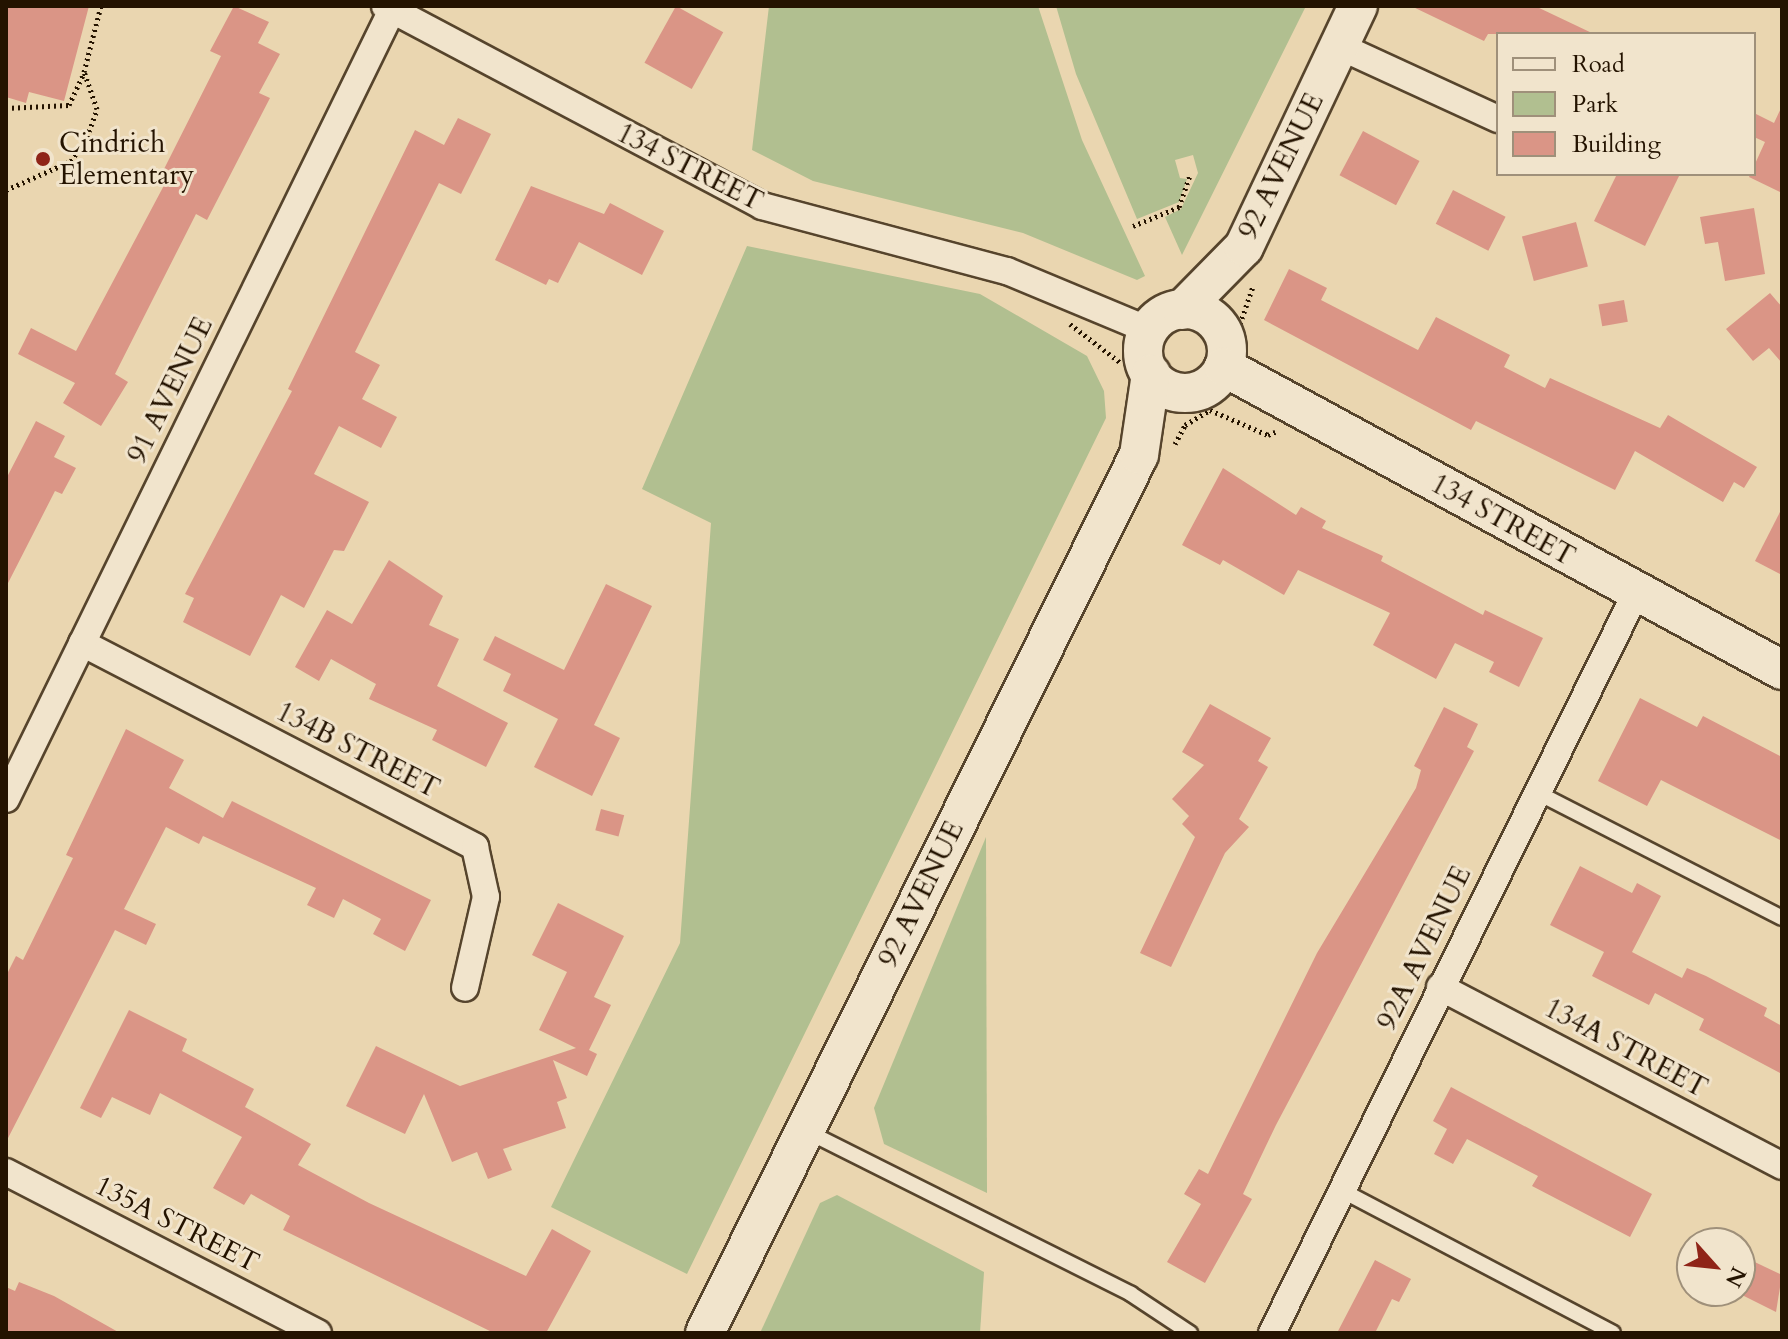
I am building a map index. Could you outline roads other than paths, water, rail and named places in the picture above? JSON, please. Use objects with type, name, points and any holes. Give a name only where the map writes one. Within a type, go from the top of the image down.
[{"type":"main road","name":"92 AVENUE","points":[[1182,310],[1250,263],[1358,6]]},
{"type":"main road","points":[[1156,452],[1157,443],[1193,392],[1215,382],[1232,350],[1243,270],[1250,263]]},
{"type":"main road","points":[[1156,452],[1151,374],[1143,347],[1149,330],[1159,318],[1182,310],[1204,313],[1232,350]]},
{"type":"main road","name":"134 STREET","points":[[1232,350],[1636,593],[1782,670]]},
{"type":"main road","points":[[1151,374],[1167,389],[1193,392]]},
{"type":"main road","name":"92 AVENUE","points":[[705,1333],[804,1130],[1156,452]]},
{"type":"street","name":"134 STREET","points":[[389,8],[762,206],[1007,271],[1149,330]]},
{"type":"street","name":"91 AVENUE","points":[[6,799],[389,8]]},
{"type":"street","points":[[1339,46],[1496,118]]},
{"type":"street","name":"92A AVENUE","points":[[1272,1333],[1636,593]]},
{"type":"street","name":"134B STREET","points":[[82,643],[475,847],[486,897],[465,988]]},
{"type":"street","name":"134A STREET","points":[[1440,987],[1782,1166]]},
{"type":"street","name":"135A STREET","points":[[6,1172],[318,1333]]},
{"type":"lane","points":[[1536,792],[1782,918]]},
{"type":"lane","points":[[804,1130],[1131,1294],[1190,1333]]},
{"type":"lane","points":[[1341,1190],[1613,1333]]},
{"type":"place","name":"Cindrich Elementary","points":[[43,159]]}]
